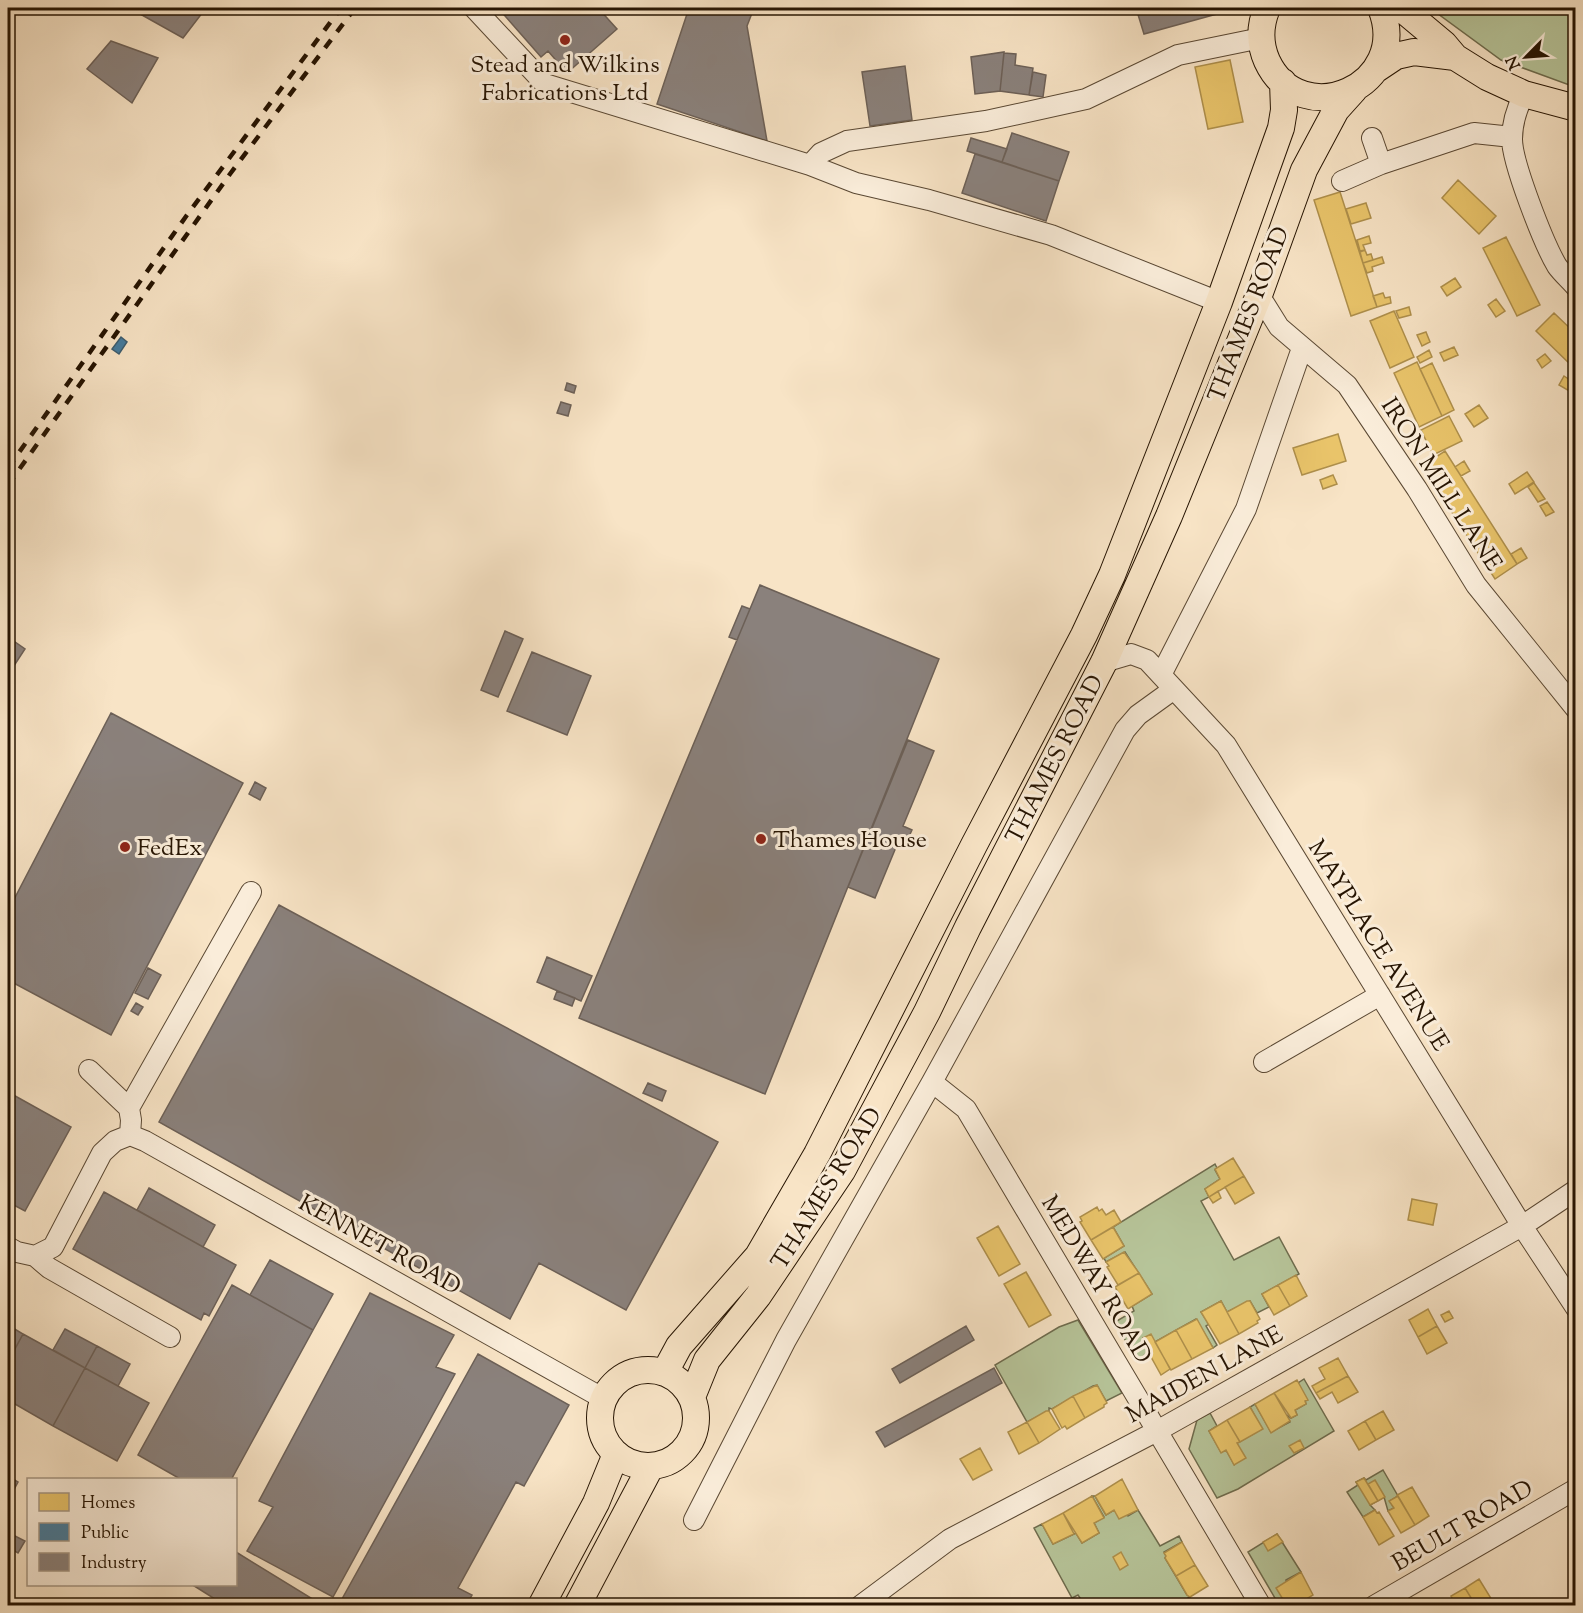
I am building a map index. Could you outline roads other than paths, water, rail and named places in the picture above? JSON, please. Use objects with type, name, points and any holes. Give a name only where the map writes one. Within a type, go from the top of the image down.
[{"type":"main road","points":[[1267,8],[1261,38],[1268,63],[1283,82],[1305,94],[1317,97],[1334,96],[1354,90]]},
{"type":"main road","points":[[1375,70],[1386,48],[1386,29],[1381,8]]},
{"type":"main road","points":[[1401,8],[1444,44],[1455,57],[1487,77],[1524,94],[1575,108]]},
{"type":"main road","points":[[1375,70],[1396,56],[1414,52],[1455,57]]},
{"type":"main road","name":"THAMES ROAD","points":[[651,1466],[670,1461],[684,1451],[690,1443],[696,1427],[696,1413],[692,1397],[707,1360],[758,1296],[842,1171],[927,1012],[1104,662],[1169,516],[1259,295],[1304,170],[1336,110],[1375,70]]},
{"type":"main road","name":"THAMES ROAD","points":[[665,1372],[678,1346],[758,1256],[817,1154],[1084,635],[1116,565],[1219,302],[1281,128],[1284,110],[1283,82]]},
{"type":"main road","points":[[577,1605],[651,1466],[634,1464],[616,1454],[605,1441],[600,1424],[600,1407],[609,1388],[622,1376],[642,1369],[665,1372],[679,1381],[692,1397]]},
{"type":"main road","points":[[541,1605],[596,1503],[616,1454]]},
{"type":"street","points":[[474,8],[545,84],[810,165],[856,183],[929,200],[1051,235],[1219,302]]},
{"type":"street","points":[[810,165],[820,153],[847,141],[986,121],[1086,99],[1178,55],[1261,38]]},
{"type":"street","points":[[1524,94],[1516,112],[1512,137],[1513,151],[1536,218],[1557,266],[1575,287]]},
{"type":"street","points":[[1342,181],[1381,164],[1473,133],[1512,137]]},
{"type":"street","points":[[1372,138],[1381,164]]},
{"type":"street","name":"IRON MILL LANE","points":[[1259,295],[1279,327],[1347,385],[1417,489],[1476,585],[1575,709]]},
{"type":"street","name":"THAMES ROAD","points":[[694,1520],[786,1340],[932,1082],[1125,730],[1167,682],[1246,509],[1302,348]]},
{"type":"street","name":"MAYPLACE AVENUE","points":[[1104,662],[1131,654],[1147,660],[1226,745],[1522,1226],[1575,1308]]},
{"type":"street","points":[[129,1108],[251,892]]},
{"type":"street","points":[[1264,1062],[1380,994]]},
{"type":"street","points":[[35,1256],[52,1247],[102,1153],[114,1141],[130,1135],[129,1108],[89,1070]]},
{"type":"street","name":"MEDWAY ROAD","points":[[932,1082],[966,1108],[1261,1605]]},
{"type":"street","name":"KENNET ROAD","points":[[130,1135],[145,1141],[604,1399]]},
{"type":"street","name":"MAIDEN LANE","points":[[866,1604],[950,1539],[1157,1431],[1522,1226],[1575,1190]]},
{"type":"street","points":[[8,1247],[17,1252],[35,1256],[49,1268],[170,1336]]},
{"type":"street","name":"BEULT ROAD","points":[[1374,1605],[1575,1489]]},
{"type":"railway","points":[[8,468],[187,215],[341,8]]},
{"type":"railway","points":[[8,485],[230,174],[355,8]]},
{"type":"place","name":"Stead and Wilkins Fabrications Ltd","points":[[565,40]]},
{"type":"place","name":"Thames House","points":[[761,839]]},
{"type":"place","name":"FedEx","points":[[125,847]]}]
